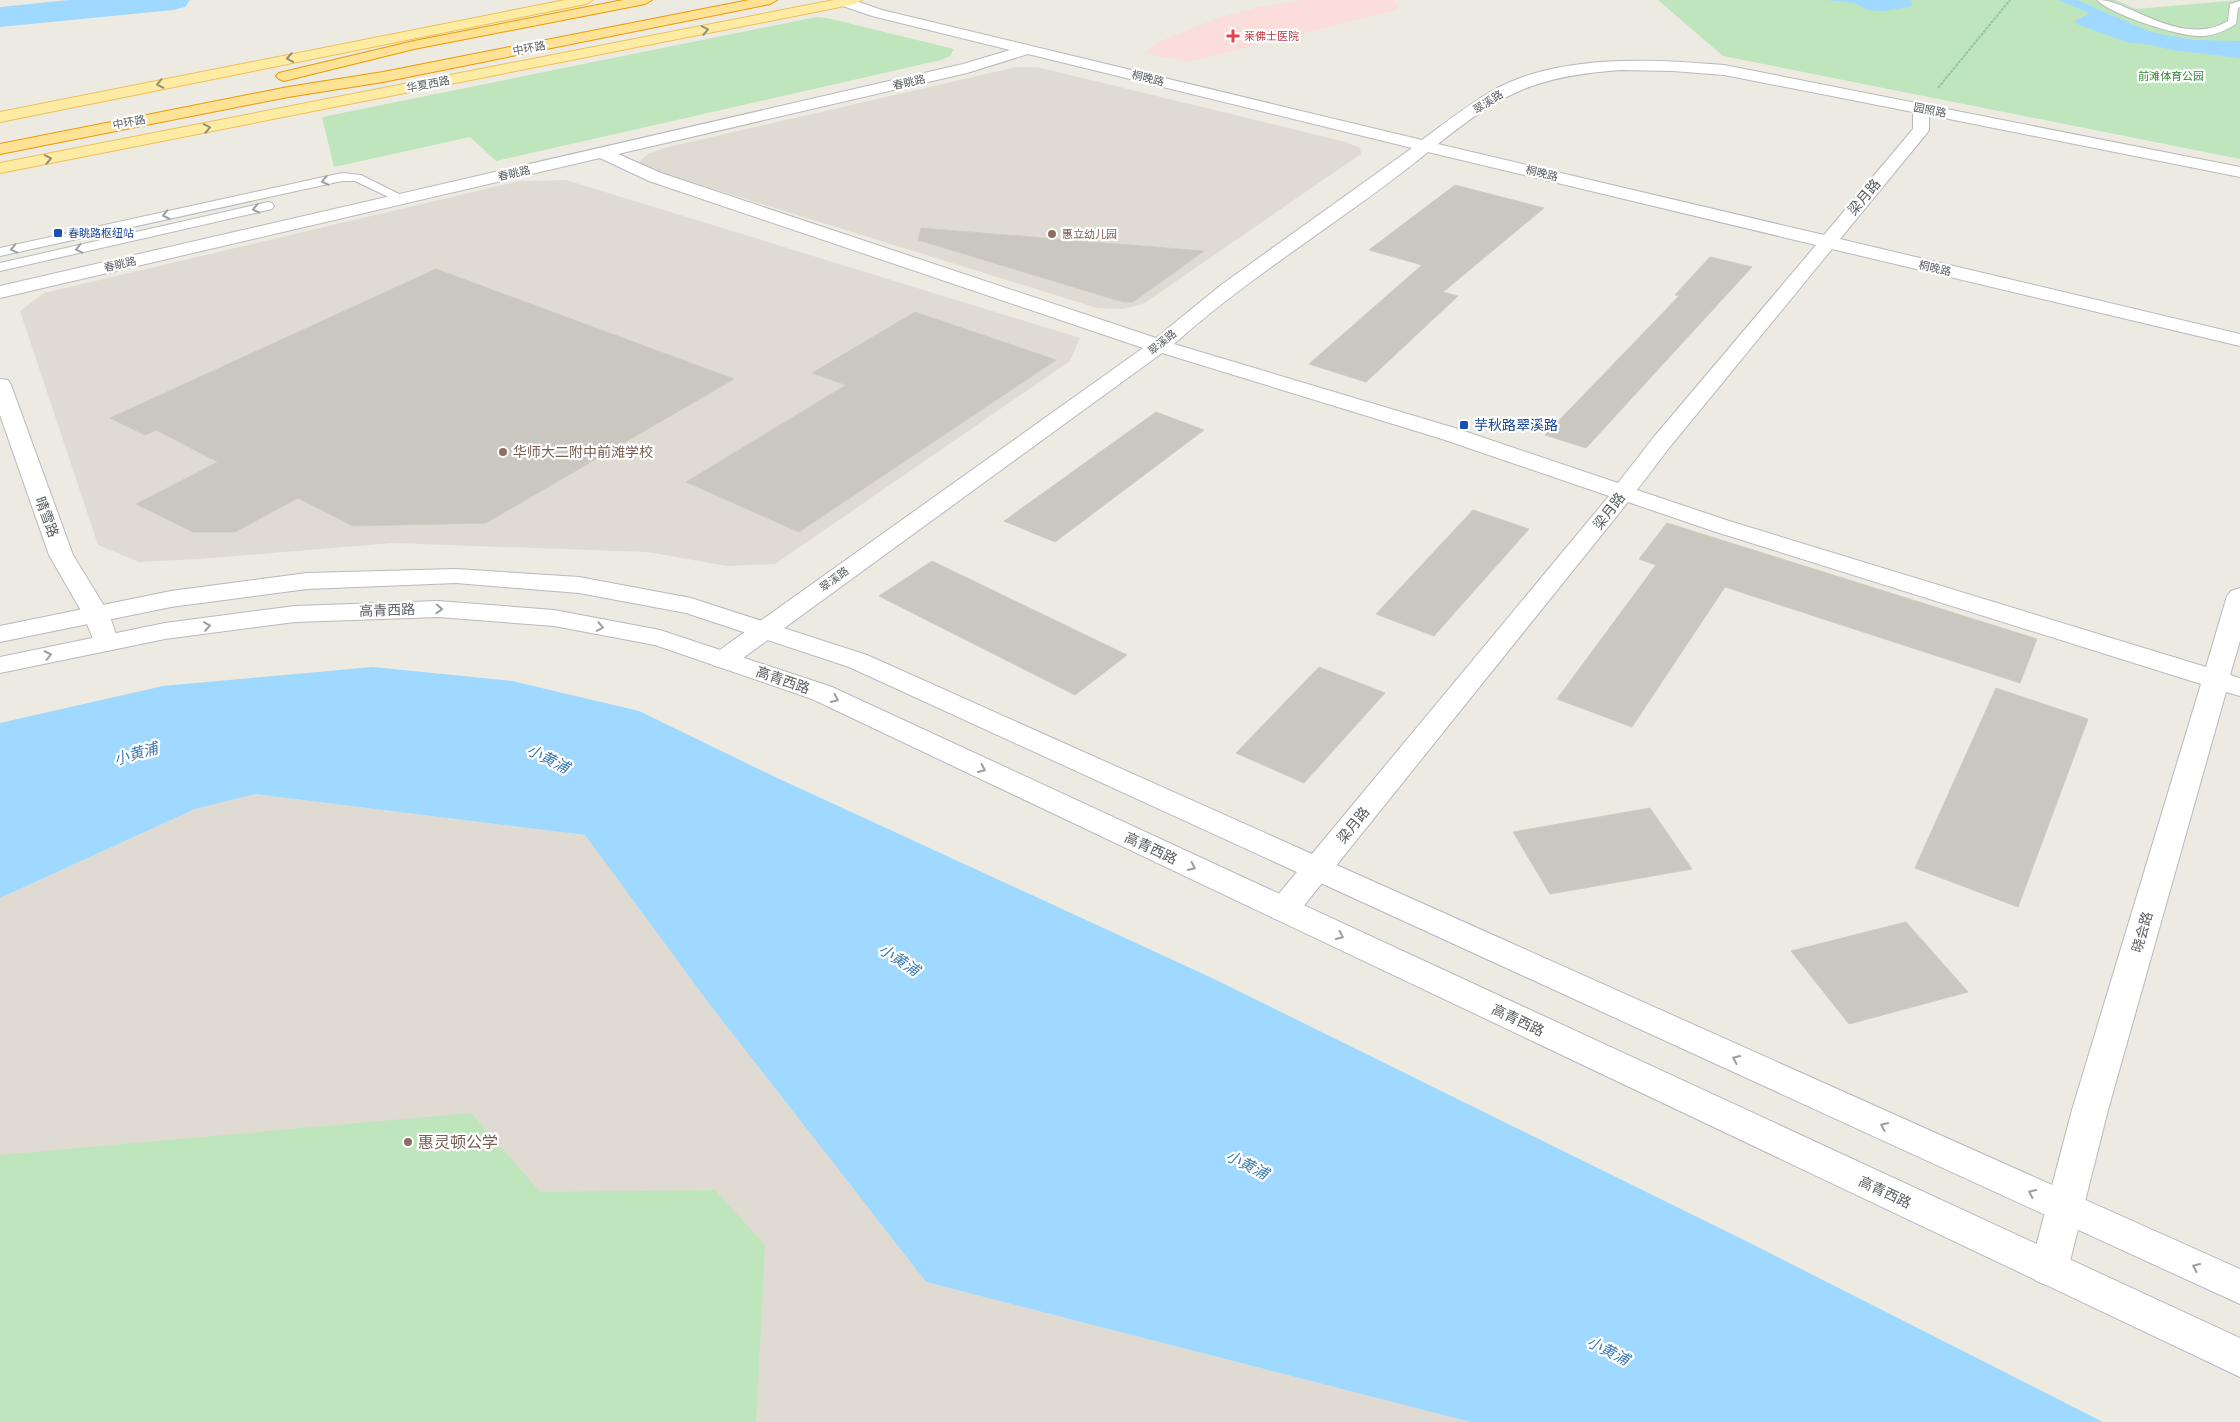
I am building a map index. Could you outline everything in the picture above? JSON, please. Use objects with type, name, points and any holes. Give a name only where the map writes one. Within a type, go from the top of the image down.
[{"type":"highway","points":[[321,52],[622,0]]},
{"type":"highway","name":"中环路","points":[[288,92],[382,69],[734,0]]},
{"type":"highway","name":"中环路","points":[[0,149],[288,92],[383,77],[770,0]]},
{"type":"highway","points":[[366,97],[779,0]]},
{"type":"highway","name":"中环路","points":[[265,80],[652,3]]},
{"type":"highway","name":"中环路","points":[[0,132],[144,103]]},
{"type":"main road","points":[[0,117],[586,0]]},
{"type":"main road","name":"华夏西路","points":[[0,168],[850,1]]},
{"type":"street","name":"桐晚路","points":[[850,1],[877,13],[1424,146],[2240,340]]},
{"type":"street","name":"春眺路","points":[[0,292],[967,68],[1027,49]]},
{"type":"street","name":"园照路","points":[[1618,66],[1656,65],[1724,70],[2240,172]]},
{"type":"street","name":"翠溪路","points":[[723,660],[1159,346],[1204,307],[1500,92],[1551,75],[1618,66]]},
{"type":"street","name":"梁月路","points":[[1283,910],[1590,536],[1624,491],[1827,242],[1921,130],[1921,108]]},
{"type":"street","points":[[602,153],[655,177],[1159,346],[1432,428],[1624,491],[1721,526],[2229,683]]},
{"type":"street","name":"晴雪路","points":[[0,385],[61,555],[96,614],[106,644]]},
{"type":"street","points":[[0,634],[171,599],[307,581],[456,576],[579,585],[692,606],[858,661],[2240,1287]]},
{"type":"street","name":"晓会路","points":[[2049,1269],[2090,1110],[2198,735],[2229,683],[2240,596]]},
{"type":"street","name":"高青西路","points":[[0,665],[165,631],[295,614],[438,609],[554,618],[660,638],[822,693],[2240,1358]]},
{"type":"lane","points":[[2102,0],[2167,29],[2188,32],[2224,30],[2233,22],[2233,6],[2240,4]]},
{"type":"lane","points":[[0,252],[342,177],[357,178],[372,183],[403,198]]},
{"type":"lane","points":[[325,194],[372,183]]},
{"type":"lane","points":[[0,267],[278,204]]},
{"type":"path","points":[[1921,108],[2010,0]]},
{"type":"shaded area","name":"莱佛士医院","points":[[1303,0],[1393,0],[1399,9],[1188,62],[1144,53],[1161,41],[1218,18],[1255,8]]},
{"type":"shaded area","name":"惠立幼儿园","points":[[1016,67],[1037,67],[1346,142],[1360,148],[1361,154],[1143,304],[1122,309],[1097,308],[636,165],[648,154],[664,148]]},
{"type":"shaded area","name":"华师大二附中前滩学校","points":[[566,180],[1080,338],[1070,361],[775,564],[727,566],[647,552],[393,543],[139,562],[98,545],[20,311],[44,293],[520,181]]},
{"type":"shaded area","name":"惠灵顿公学","points":[[255,794],[585,835],[707,1001],[926,1282],[1470,1422],[0,1422],[0,898],[195,809]]},
{"type":"green space","name":"前滩体育公园","points":[[1658,0],[2116,0],[2136,9],[2240,0],[2240,159],[1723,56]]},
{"type":"green space","points":[[816,17],[827,18],[954,49],[950,56],[941,60],[496,161],[470,137],[334,167],[322,117]]},
{"type":"green space","points":[[471,1113],[540,1192],[715,1190],[765,1245],[756,1422],[0,1422],[0,1155]]},
{"type":"water","points":[[1826,0],[1909,0],[1913,4],[1909,7],[1884,11],[1867,10],[1855,3]]},
{"type":"water","points":[[2058,0],[2077,0],[2148,31],[2165,35],[2195,40],[2240,41],[2240,58],[2172,50],[2126,42],[2077,24],[2075,21],[2088,14],[2087,12]]},
{"type":"water","name":"小黄浦","points":[[373,667],[512,681],[639,711],[773,776],[1212,978],[1748,1242],[2103,1422],[1470,1422],[926,1282],[707,1001],[585,835],[255,794],[195,809],[0,898],[0,723],[163,686]]},
{"type":"building","points":[[1455,185],[1544,208],[1443,292],[1458,296],[1366,382],[1309,364],[1422,265],[1369,250]]},
{"type":"building","points":[[921,228],[1204,251],[1133,302],[1123,302],[918,240]]},
{"type":"building","points":[[1710,257],[1752,267],[1586,448],[1545,435],[1679,296],[1675,295]]},
{"type":"building","points":[[436,269],[734,379],[486,523],[353,526],[298,498],[235,532],[193,532],[136,504],[218,462],[156,430],[145,435],[110,418]]},
{"type":"building","points":[[915,312],[1056,360],[799,532],[686,482],[846,385],[812,373]]},
{"type":"building","points":[[1156,412],[1204,430],[1055,542],[1004,521]]},
{"type":"building","points":[[1473,510],[1529,529],[1434,636],[1376,614]]},
{"type":"building","points":[[1667,523],[2037,639],[2020,683],[1725,587],[1632,727],[1557,699],[1656,565],[1639,559]]},
{"type":"building","points":[[932,561],[1127,655],[1075,695],[879,596]]},
{"type":"building","points":[[1319,667],[1385,693],[1304,783],[1236,753]]},
{"type":"building","points":[[1996,688],[2088,719],[2018,907],[1915,868]]},
{"type":"building","points":[[1650,808],[1692,869],[1550,894],[1513,832]]},
{"type":"building","points":[[1906,922],[1968,992],[1849,1024],[1791,951]]},
{"type":"waterway","points":[[0,17],[173,0]]},
{"type":"place","name":"莱佛士医院","points":[[1233,36]]},
{"type":"place","name":"春眺路枢纽站","points":[[58,233]]},
{"type":"place","name":"惠立幼儿园","points":[[1052,234]]},
{"type":"place","name":"芋秋路翠溪路","points":[[1464,425]]},
{"type":"place","name":"华师大二附中前滩学校","points":[[503,452]]},
{"type":"place","name":"惠灵顿公学","points":[[408,1142]]}]
